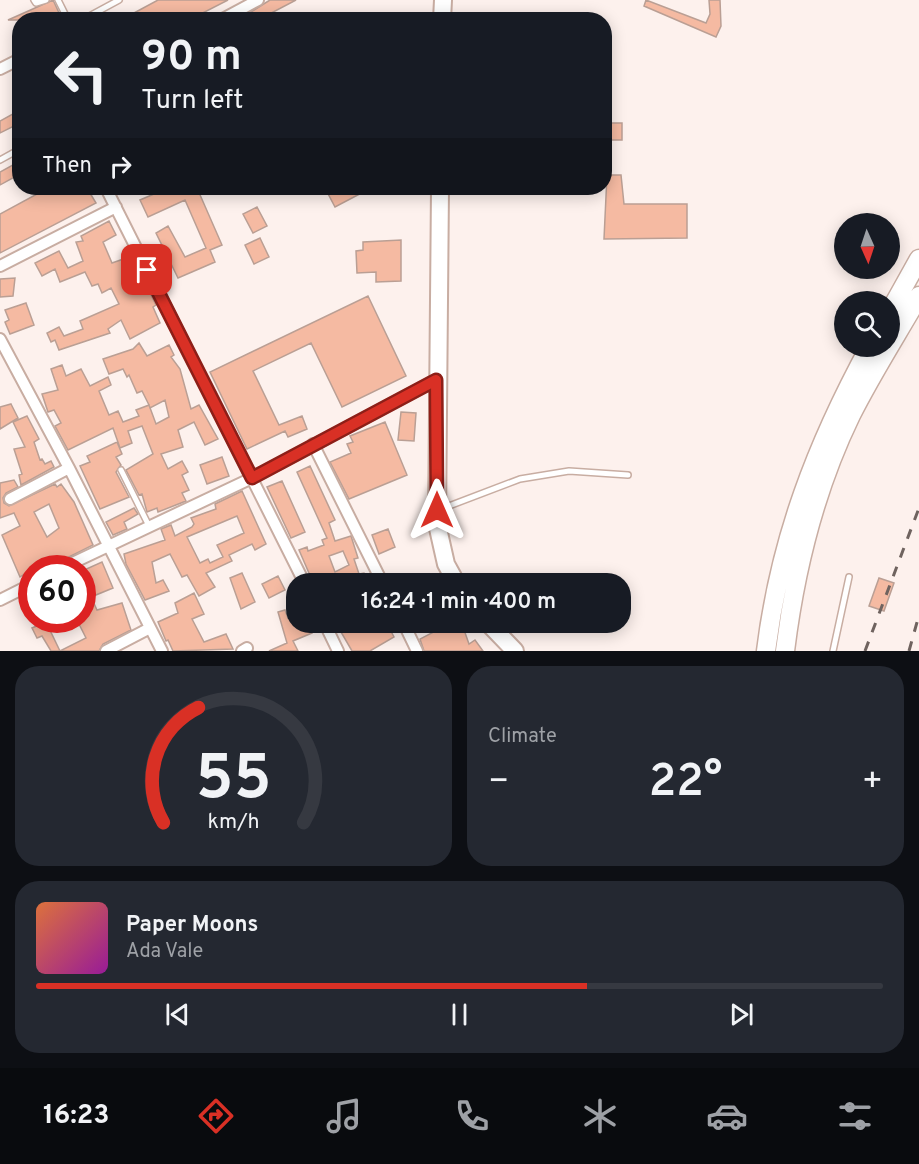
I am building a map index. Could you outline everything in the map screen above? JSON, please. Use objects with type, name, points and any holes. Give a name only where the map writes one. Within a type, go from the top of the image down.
[{"type":"highway","points":[[900,293],[919,260]]},
{"type":"highway","points":[[784,651],[801,555],[818,496],[851,416],[919,297]]},
{"type":"highway","points":[[766,651],[772,602],[793,518],[814,459],[864,357]]},
{"type":"main road","points":[[440,195],[436,380],[437,524],[446,564],[451,573]]},
{"type":"main road","points":[[497,633],[515,651]]},
{"type":"street","points":[[236,12],[258,0]]},
{"type":"street","points":[[110,195],[300,573]]},
{"type":"street","points":[[0,266],[116,207]]},
{"type":"street","points":[[1,344],[69,468],[162,651]]},
{"type":"street","points":[[89,555],[252,478],[436,380]]},
{"type":"street","points":[[313,444],[378,573]]},
{"type":"street","points":[[10,499],[69,468]]},
{"type":"street","points":[[0,600],[18,591]]},
{"type":"street","points":[[106,651],[150,628]]},
{"type":"street","points":[[329,633],[338,651]]},
{"type":"street","points":[[408,633],[417,651]]},
{"type":"lane","points":[[34,0],[36,3],[46,0]]},
{"type":"lane","points":[[97,12],[119,0]]},
{"type":"lane","points":[[121,470],[149,526]]},
{"type":"lane","points":[[437,510],[520,479],[569,471],[628,476]]},
{"type":"lane","points":[[832,651],[849,577]]},
{"type":"building","points":[[53,0],[59,12],[26,12]]},
{"type":"building","points":[[158,0],[228,0],[205,12],[136,12]]},
{"type":"building","points":[[270,0],[296,0],[273,12],[251,12]]},
{"type":"building","points":[[646,0],[706,23],[710,14],[709,0],[720,0],[721,26],[716,37],[644,6]]},
{"type":"building","points":[[12,114],[12,127],[0,133],[0,121]]},
{"type":"building","points":[[612,123],[622,123],[622,140],[612,140]]},
{"type":"building","points":[[12,165],[12,178],[0,185],[0,172]]},
{"type":"building","points":[[612,175],[621,175],[624,204],[687,204],[687,238],[604,239],[606,195],[612,195]]},
{"type":"building","points":[[35,195],[91,195],[96,203],[0,253],[0,214]]},
{"type":"building","points":[[152,195],[200,195],[222,245],[210,250],[215,262],[178,278],[156,233],[168,226],[185,257],[206,248],[185,200],[148,217],[140,200]]},
{"type":"building","points":[[329,195],[358,195],[335,207]]},
{"type":"building","points":[[257,207],[267,226],[253,233],[243,214]]},
{"type":"building","points":[[109,221],[116,235],[103,242],[112,263],[132,256],[156,305],[153,307],[160,323],[130,339],[121,320],[108,329],[110,333],[59,350],[55,340],[51,342],[47,333],[59,327],[64,336],[83,329],[80,321],[119,304],[111,288],[102,293],[98,284],[92,286],[85,272],[60,282],[55,269],[42,276],[35,263],[59,251],[68,268],[83,261],[76,242],[83,241],[81,236]]},
{"type":"building","points":[[260,238],[269,257],[254,264],[245,245]]},
{"type":"building","points":[[401,240],[401,281],[376,282],[376,272],[357,273],[356,251],[363,250],[363,242]]},
{"type":"building","points":[[15,278],[13,296],[0,297],[0,279]]},
{"type":"building","points":[[368,296],[406,376],[342,407],[311,343],[253,371],[279,425],[302,416],[307,429],[288,437],[285,431],[247,449],[210,372]]},
{"type":"building","points":[[26,303],[34,325],[10,334],[5,322],[9,320],[5,310]]},
{"type":"building","points":[[139,343],[147,356],[169,345],[174,355],[171,357],[180,369],[191,409],[199,405],[218,439],[205,445],[194,422],[178,430],[183,447],[161,454],[168,469],[182,461],[188,472],[182,475],[189,490],[182,493],[186,501],[158,512],[157,508],[147,512],[142,494],[139,495],[126,470],[153,454],[142,426],[128,431],[132,443],[120,448],[113,428],[68,450],[55,426],[61,423],[54,410],[48,412],[42,394],[58,390],[51,369],[62,365],[66,376],[81,369],[90,386],[108,377],[111,385],[99,391],[109,415],[118,411],[123,422],[139,416],[136,410],[149,405],[142,391],[137,393],[129,375],[127,377],[123,369],[109,374],[103,359],[133,349]],"holes":[[[165,400],[169,417],[156,424],[150,408]]]},
{"type":"building","points":[[11,404],[18,418],[0,429],[0,407]]},
{"type":"building","points":[[401,412],[416,413],[414,441],[398,440]]},
{"type":"building","points":[[27,416],[39,439],[34,442],[40,460],[42,459],[45,464],[51,461],[54,467],[21,485],[19,475],[22,474],[14,449],[25,447],[13,422]]},
{"type":"building","points":[[385,422],[407,475],[349,499],[330,462],[351,453],[347,444],[353,442],[350,436]]},
{"type":"building","points":[[117,442],[122,454],[116,457],[121,465],[116,472],[129,497],[100,509],[80,466],[90,462],[87,456]]},
{"type":"building","points":[[222,457],[229,476],[207,484],[200,465]]},
{"type":"building","points":[[310,466],[335,520],[329,523],[335,541],[351,536],[358,558],[354,559],[359,573],[309,573],[299,550],[307,547],[308,551],[324,545],[322,540],[327,538],[297,472]],"holes":[[[343,551],[349,565],[335,572],[329,556]]]},
{"type":"building","points":[[14,480],[18,487],[6,493],[3,498],[4,503],[9,506],[55,484],[57,487],[61,484],[74,502],[93,545],[73,555],[18,555],[18,572],[2,535],[20,526],[14,513],[0,518],[0,483]],"holes":[[[49,504],[59,528],[47,537],[34,512]]]},
{"type":"building","points":[[282,481],[305,532],[291,538],[267,487]]},
{"type":"building","points":[[242,491],[266,544],[255,550],[252,544],[229,555],[232,561],[206,573],[215,587],[199,596],[187,575],[182,577],[170,554],[152,562],[156,583],[163,580],[169,591],[145,600],[126,564],[124,554],[165,540],[161,529],[171,525],[175,536],[192,527],[194,524],[191,518],[216,509],[215,504]],"holes":[[[237,516],[244,533],[217,545],[223,557],[210,563],[208,559],[200,563],[187,537]]]},
{"type":"building","points":[[134,508],[138,514],[124,522],[127,529],[113,535],[106,522]]},
{"type":"building","points":[[388,529],[395,547],[379,554],[372,535]]},
{"type":"building","points":[[102,562],[113,588],[96,595],[96,565]]},
{"type":"building","points":[[242,573],[255,602],[241,609],[230,578]]},
{"type":"building","points":[[278,576],[285,590],[269,598],[262,584]]},
{"type":"building","points":[[879,578],[894,583],[884,611],[869,606]]},
{"type":"building","points":[[194,593],[204,614],[192,619],[204,642],[226,634],[233,649],[173,651],[168,640],[166,641],[158,622],[178,613],[175,603]]},
{"type":"building","points":[[122,603],[131,630],[103,644],[99,651],[60,651],[86,638],[84,633],[96,633],[96,608],[97,610]]},
{"type":"building","points":[[285,610],[286,633],[312,633],[293,641],[298,651],[269,651],[287,643],[278,612]]},
{"type":"building","points":[[34,633],[51,633],[60,651],[51,651],[42,636],[37,638]]},
{"type":"building","points":[[342,633],[392,633],[394,637],[370,651],[352,651]]},
{"type":"building","points":[[432,633],[465,633],[469,644],[475,640],[483,651],[424,651],[420,639]]},
{"type":"railway","points":[[865,651],[919,508]]},
{"type":"railway","points":[[909,651],[919,615]]},
{"type":"route","points":[[147,270],[252,478],[436,380],[437,510]]}]
